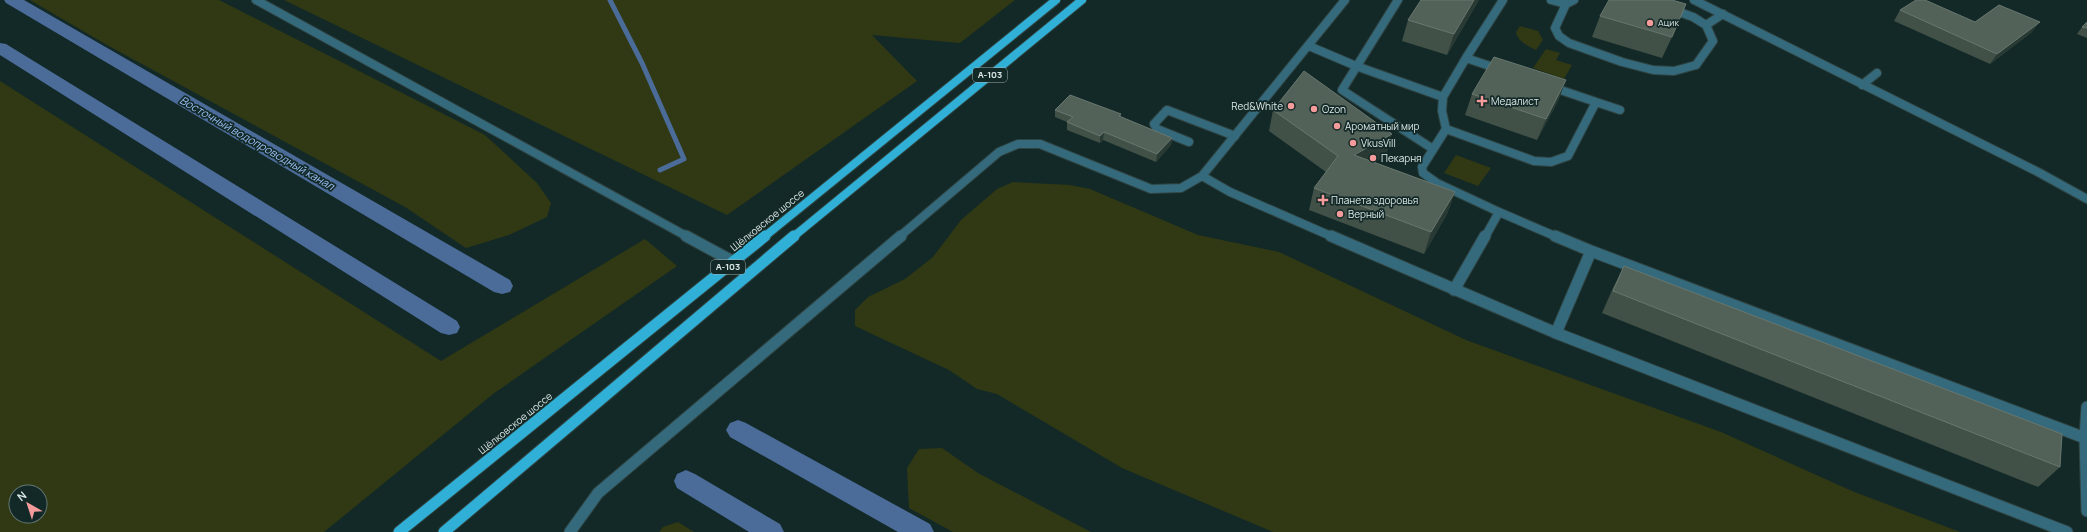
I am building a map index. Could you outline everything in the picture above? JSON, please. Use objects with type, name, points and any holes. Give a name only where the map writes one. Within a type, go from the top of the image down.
[{"type":"main road","name":"Щёлковское шоссе","points":[[399,532],[1056,0]]},
{"type":"main road","name":"А-103","points":[[444,532],[768,257],[1082,0]]},
{"type":"street","points":[[256,0],[734,262]]},
{"type":"street","points":[[570,532],[598,494],[999,152],[1013,144],[1024,142],[1040,144],[1151,189],[1167,190],[1181,188],[1202,176],[1345,0]]},
{"type":"street","points":[[1398,0],[1342,90],[1433,149]]},
{"type":"street","points":[[1503,0],[1443,97],[1442,111],[1446,129],[1422,167],[1423,173],[1437,183],[1499,212],[1591,251],[2085,438]]},
{"type":"street","points":[[1551,0],[1566,4]]},
{"type":"street","points":[[1574,0],[1566,4],[1555,28],[1559,36],[1569,43],[1622,62],[1653,70],[1674,71],[1696,65],[1713,40],[1706,25],[1693,17],[1659,6]]},
{"type":"street","points":[[1694,0],[2038,172],[2087,199]]},
{"type":"street","points":[[1706,25],[1723,14]]},
{"type":"street","points":[[1309,46],[1356,66],[1443,97]]},
{"type":"street","points":[[1466,58],[1620,110]]},
{"type":"street","points":[[1862,85],[1877,73]]},
{"type":"street","points":[[1446,129],[1534,161],[1551,162],[1568,156],[1596,102]]},
{"type":"street","points":[[1189,142],[1158,130],[1154,124],[1166,110],[1235,136]]},
{"type":"street","points":[[1202,176],[1230,192],[1556,333],[2067,532]]},
{"type":"street","points":[[1454,290],[1499,212]]},
{"type":"street","points":[[1556,333],[1591,251]]},
{"type":"street","points":[[2087,407],[2085,438],[2087,511]]},
{"type":"green space","points":[[30,0],[219,0],[485,135],[537,183],[551,203],[547,217],[509,235],[466,248],[405,207],[107,45]]},
{"type":"green space","points":[[284,0],[1015,0],[960,43],[872,35],[917,81],[727,215]]},
{"type":"green space","points":[[1520,26],[1538,31],[1543,40],[1536,50],[1524,43],[1517,35],[1516,32]]},
{"type":"green space","points":[[1546,49],[1560,53],[1556,60],[1572,65],[1564,79],[1533,68]]},
{"type":"green space","points":[[0,81],[441,361],[645,239],[677,266],[493,394],[324,532],[0,532]]},
{"type":"green space","points":[[1456,155],[1491,168],[1478,186],[1444,173]]},
{"type":"green space","points":[[1013,182],[1070,185],[1090,189],[1198,235],[1279,252],[1466,340],[1721,432],[1852,491],[1960,532],[1273,532],[1122,468],[997,394],[977,389],[949,370],[855,326],[855,310],[868,297],[905,279],[933,257],[961,220],[997,189]]},
{"type":"green space","points":[[942,448],[978,473],[1091,532],[953,532],[909,508],[907,468],[919,449]]},
{"type":"green space","points":[[678,522],[694,532],[659,532],[663,527]]},
{"type":"building","points":[[1421,0],[1474,0],[1454,34],[1408,20]]},
{"type":"building","points":[[1609,0],[1672,0],[1686,4],[1672,37],[1600,16]]},
{"type":"building","points":[[1916,0],[1925,0],[1975,22],[1999,5],[2040,22],[1997,54],[1900,10]]},
{"type":"building","points":[[2087,22],[2087,28],[2082,27]]},
{"type":"building","points":[[1494,57],[1566,80],[1546,119],[1472,94]]},
{"type":"building","points":[[1304,71],[1392,134],[1354,155],[1455,192],[1431,232],[1314,188],[1338,156],[1273,110]]},
{"type":"building","points":[[1070,95],[1121,114],[1119,116],[1172,138],[1157,154],[1104,132],[1100,136],[1067,122],[1073,117],[1055,110]]},
{"type":"building","points":[[1624,266],[2062,434],[2060,467],[1613,291]]},
{"type":"waterway","name":"Восточный водопроводный канал","points":[[12,0],[502,286]]},
{"type":"waterway","points":[[610,0],[642,63],[684,159],[660,170]]},
{"type":"waterway","name":"Восточный водопроводный канал","points":[[0,48],[449,327]]},
{"type":"waterway","name":"Восточный водопроводный канал","points":[[738,430],[921,532]]},
{"type":"waterway","name":"Восточный водопроводный канал","points":[[686,481],[771,532]]},
{"type":"place","name":"Ацик","points":[[1650,23]]},
{"type":"place","name":"Медалист","points":[[1482,101]]},
{"type":"place","name":"Red&White","points":[[1291,106]]},
{"type":"place","name":"Ozon","points":[[1314,109]]},
{"type":"place","name":"Ароматный мир","points":[[1337,126]]},
{"type":"place","name":"VkusVill","points":[[1353,143]]},
{"type":"place","name":"Пекарня","points":[[1373,158]]},
{"type":"place","name":"Планета здоровья","points":[[1323,200]]},
{"type":"place","name":"Верный","points":[[1340,214]]}]
